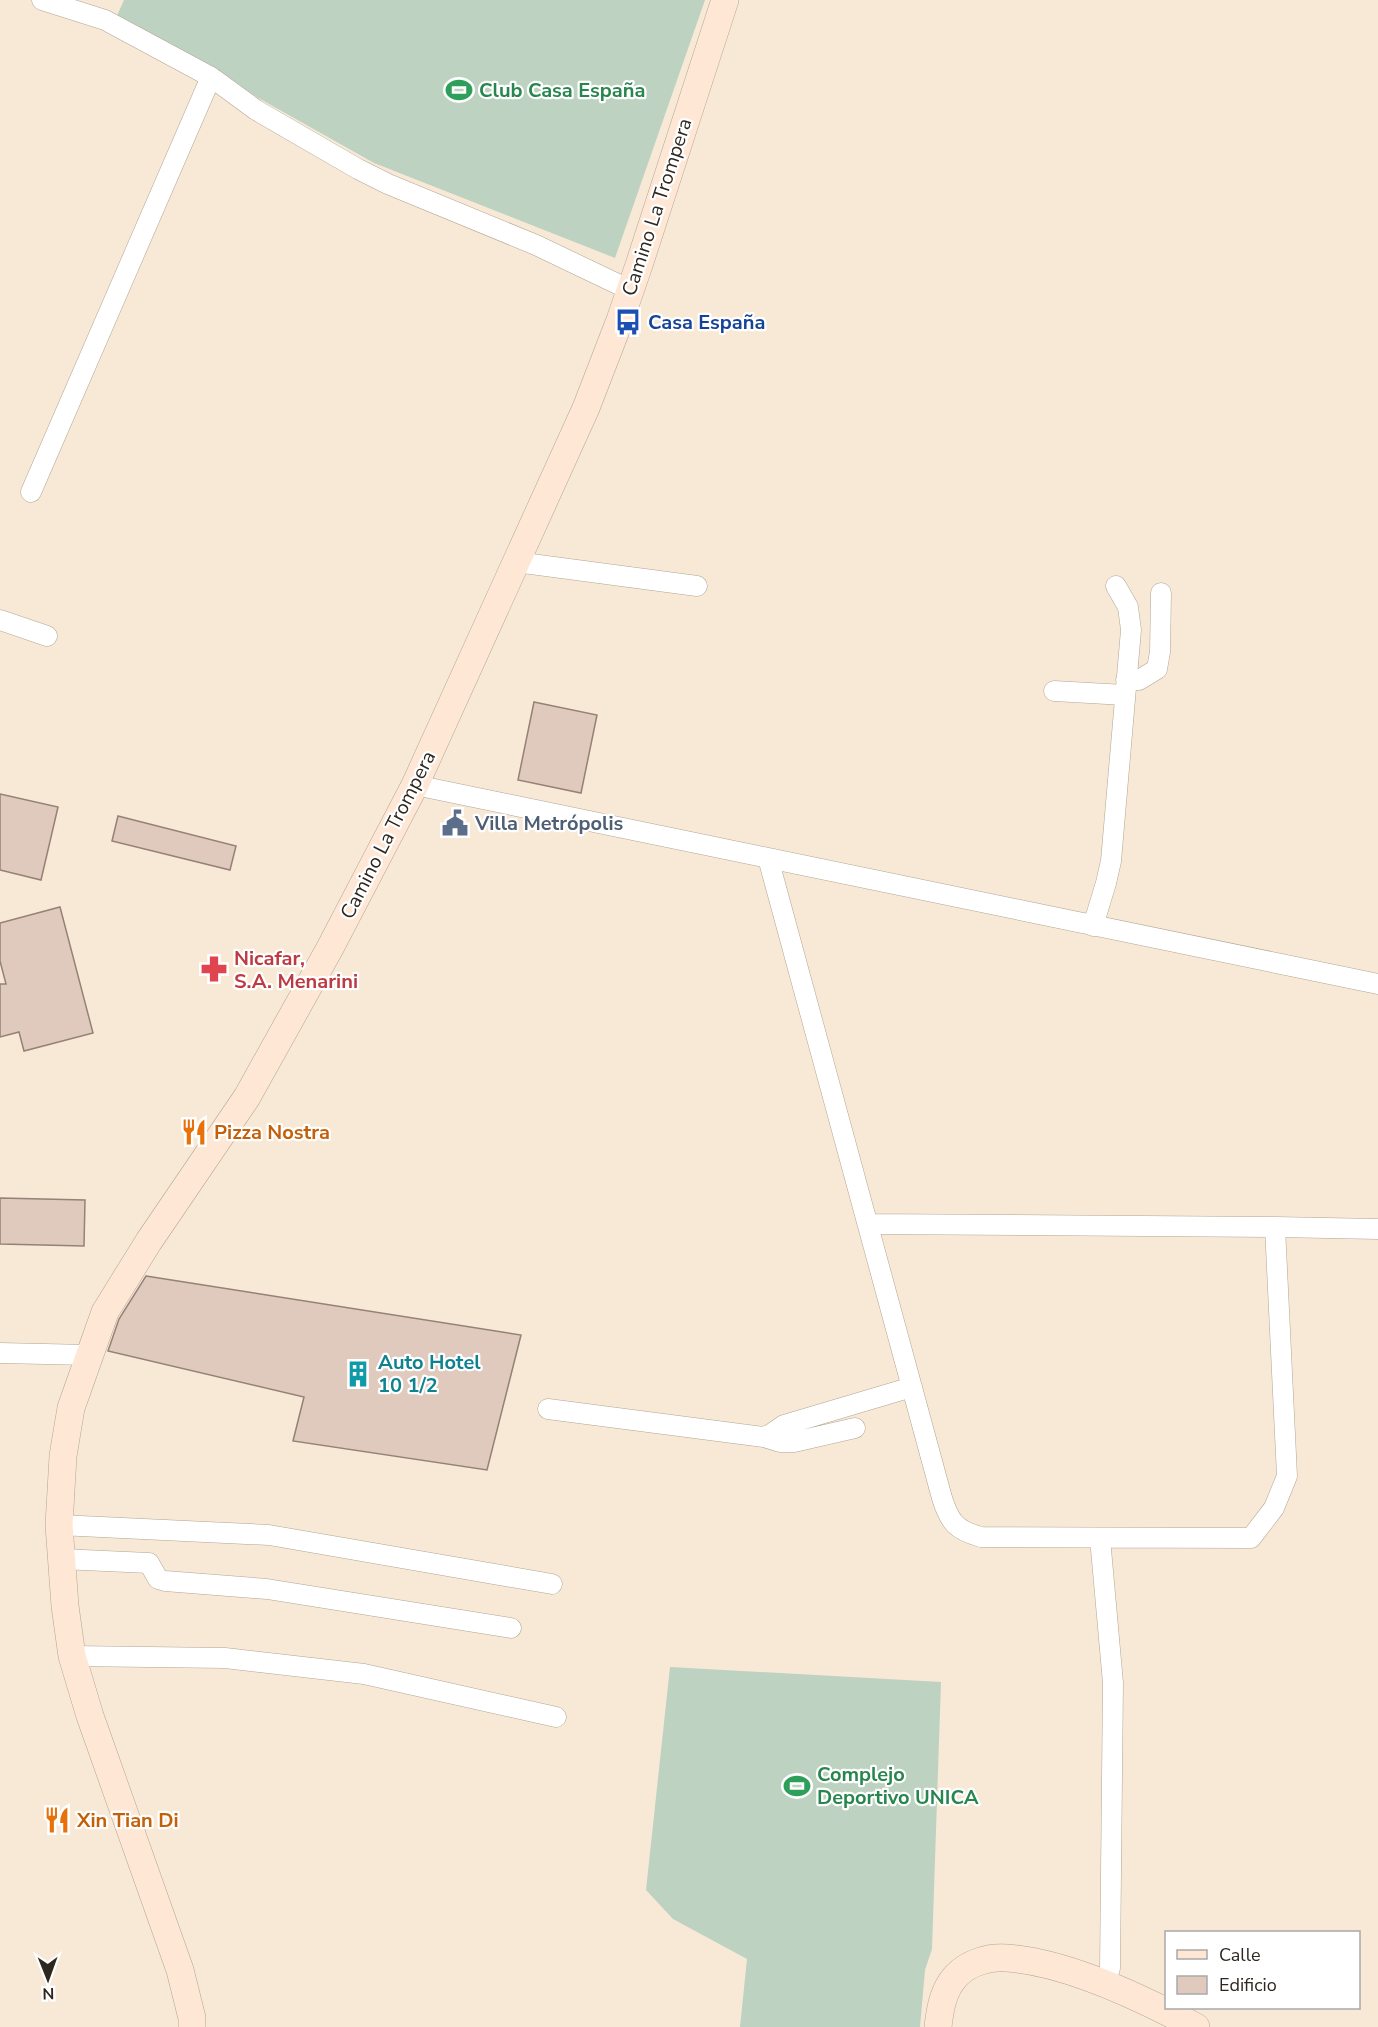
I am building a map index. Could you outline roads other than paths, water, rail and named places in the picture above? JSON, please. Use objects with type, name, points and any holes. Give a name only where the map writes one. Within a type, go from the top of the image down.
[{"type":"street","points":[[42,0],[105,20],[211,77],[256,110],[388,184],[536,245],[630,290]]},
{"type":"street","name":"Camino La Trompera","points":[[192,2027],[192,2018],[180,1970],[90,1716],[72,1656],[65,1606],[59,1525],[63,1456],[71,1408],[105,1312],[149,1241],[247,1097],[330,948],[415,784],[586,408],[630,290],[725,0]]},
{"type":"street","points":[[31,492],[211,77]]},
{"type":"street","points":[[516,562],[697,586]]},
{"type":"street","points":[[1094,926],[1111,861],[1131,630],[1128,607],[1116,586]]},
{"type":"street","points":[[1054,692],[1126,688],[1157,669],[1160,652],[1161,593]]},
{"type":"street","points":[[0,620],[47,636]]},
{"type":"street","points":[[415,784],[1378,984]]},
{"type":"street","points":[[768,858],[942,1498],[954,1525],[965,1532],[981,1537],[1251,1538],[1275,1508],[1287,1476],[1275,1227]]},
{"type":"street","points":[[868,1224],[1378,1229]]},
{"type":"street","points":[[0,1353],[89,1355]]},
{"type":"street","points":[[764,1437],[784,1425],[912,1387]]},
{"type":"street","points":[[548,1409],[764,1437],[780,1442],[794,1442],[855,1428]]},
{"type":"street","points":[[59,1525],[269,1535],[552,1584]]},
{"type":"street","points":[[1100,1538],[1113,1683],[1110,1968],[1105,1985]]},
{"type":"street","points":[[61,1559],[149,1563],[158,1579],[165,1581],[267,1589],[512,1628]]},
{"type":"street","points":[[72,1656],[225,1658],[364,1674],[556,1717]]},
{"type":"street","points":[[938,2027],[946,1989],[957,1974],[981,1960],[1005,1958],[1048,1965],[1105,1985],[1160,2008],[1197,2027]]},
{"type":"place","name":"Club Casa España","points":[[459,90]]},
{"type":"place","name":"Casa España","points":[[628,322]]},
{"type":"place","name":"Villa Metrópolis","points":[[455,823]]},
{"type":"place","name":"Nicafar, S.A. Menarini","points":[[214,969]]},
{"type":"place","name":"Pizza Nostra","points":[[194,1132]]},
{"type":"place","name":"Auto Hotel 10 1/2","points":[[358,1374]]},
{"type":"place","name":"Complejo Deportivo UNICA","points":[[797,1786]]},
{"type":"place","name":"Xin Tian Di","points":[[57,1820]]}]
